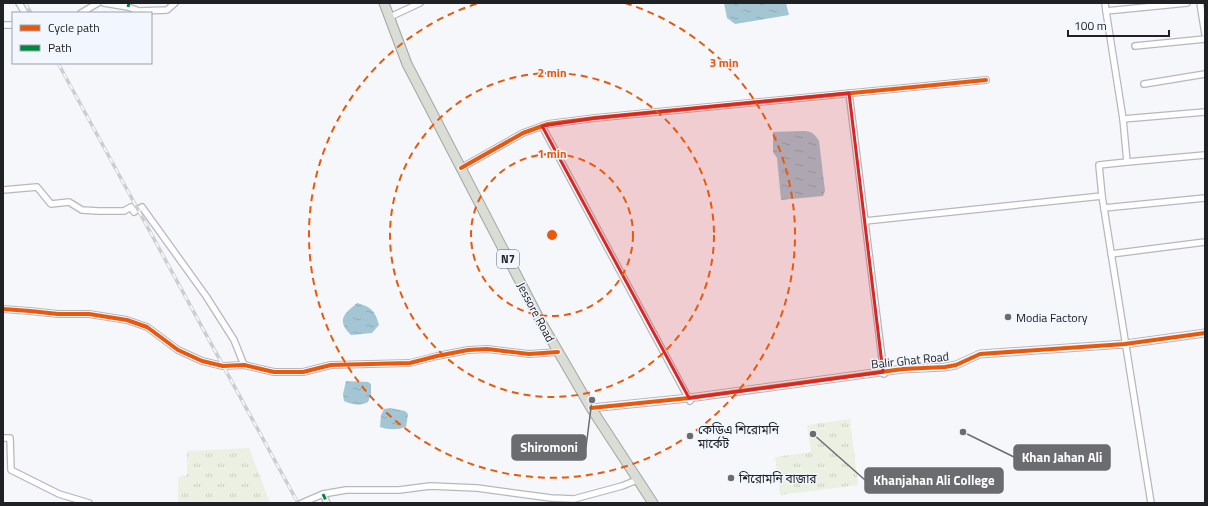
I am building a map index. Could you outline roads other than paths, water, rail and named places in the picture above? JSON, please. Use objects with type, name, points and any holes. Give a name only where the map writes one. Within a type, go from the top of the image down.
[{"type":"highway","name":"Jessore Road","points":[[384,3],[408,64],[541,322],[592,409],[637,480],[654,503]]},
{"type":"street","points":[[19,3],[24,12]]},
{"type":"street","points":[[83,12],[98,3]]},
{"type":"street","points":[[104,3],[128,5],[139,12],[167,10],[175,3]]},
{"type":"street","points":[[390,17],[420,3]]},
{"type":"street","points":[[1105,3],[1123,119],[1127,162]]},
{"type":"street","points":[[1106,11],[1187,3]]},
{"type":"street","points":[[1200,3],[1205,32]]},
{"type":"street","points":[[1135,46],[1205,39]]},
{"type":"street","points":[[1144,84],[1205,74]]},
{"type":"street","points":[[462,168],[523,133],[548,124],[595,118],[986,80]]},
{"type":"street","points":[[849,93],[883,373]]},
{"type":"street","points":[[1123,119],[1205,112]]},
{"type":"street","points":[[542,126],[689,399]]},
{"type":"street","points":[[1151,503],[1102,196],[1099,165],[1205,155]]},
{"type":"street","points":[[3,190],[37,187],[51,204],[69,202],[82,210],[124,211],[131,207],[134,212],[142,207],[206,296],[234,340],[244,365]]},
{"type":"street","points":[[865,221],[1102,196]]},
{"type":"street","points":[[1104,208],[1205,198]]},
{"type":"street","points":[[1111,254],[1205,242]]},
{"type":"street","points":[[3,309],[58,314],[89,314],[127,320],[147,327],[178,350],[202,361],[223,366],[244,365],[274,372],[303,372],[331,365],[410,363],[468,350],[487,349],[530,354],[558,352]]},
{"type":"street","name":"Balir Ghat Road","points":[[592,409],[689,399],[883,373],[957,368],[981,357],[1125,345],[1205,335]]},
{"type":"street","points":[[3,438],[10,438],[11,470],[59,494],[89,503]]},
{"type":"street","points":[[302,503],[323,494],[346,490],[399,490],[430,486],[477,488],[551,498],[574,499],[622,486],[637,480]]},
{"type":"street","points":[[323,494],[327,503]]},
{"type":"water","points":[[724,3],[786,3],[789,15],[735,24],[727,18]]},
{"type":"water","points":[[802,131],[812,133],[819,141],[825,191],[823,196],[781,200],[777,158],[773,152],[773,132]]},
{"type":"water","points":[[357,303],[372,310],[376,316],[379,325],[372,333],[351,335],[346,330],[343,321],[345,314]]},
{"type":"water","points":[[346,381],[368,382],[371,384],[371,394],[368,402],[356,404],[344,401],[343,394]]},
{"type":"water","points":[[390,408],[405,411],[408,414],[406,427],[399,429],[387,429],[380,427],[381,415],[384,409]]},
{"type":"railway","points":[[25,3],[30,12]]},
{"type":"railway","points":[[59,64],[298,503]]},
{"type":"place","name":"Modia Factory","points":[[1008,317]]},
{"type":"place","name":"Shiromoni","points":[[592,400]]},
{"type":"place","name":"Khan Jahan Ali","points":[[963,432]]},
{"type":"place","name":"Khanjahan Ali College","points":[[813,434]]},
{"type":"place","name":"কেডিএ শিরোমনি মার্কেট","points":[[690,436]]},
{"type":"place","name":"শিরোমনি বাজার","points":[[731,478]]}]
